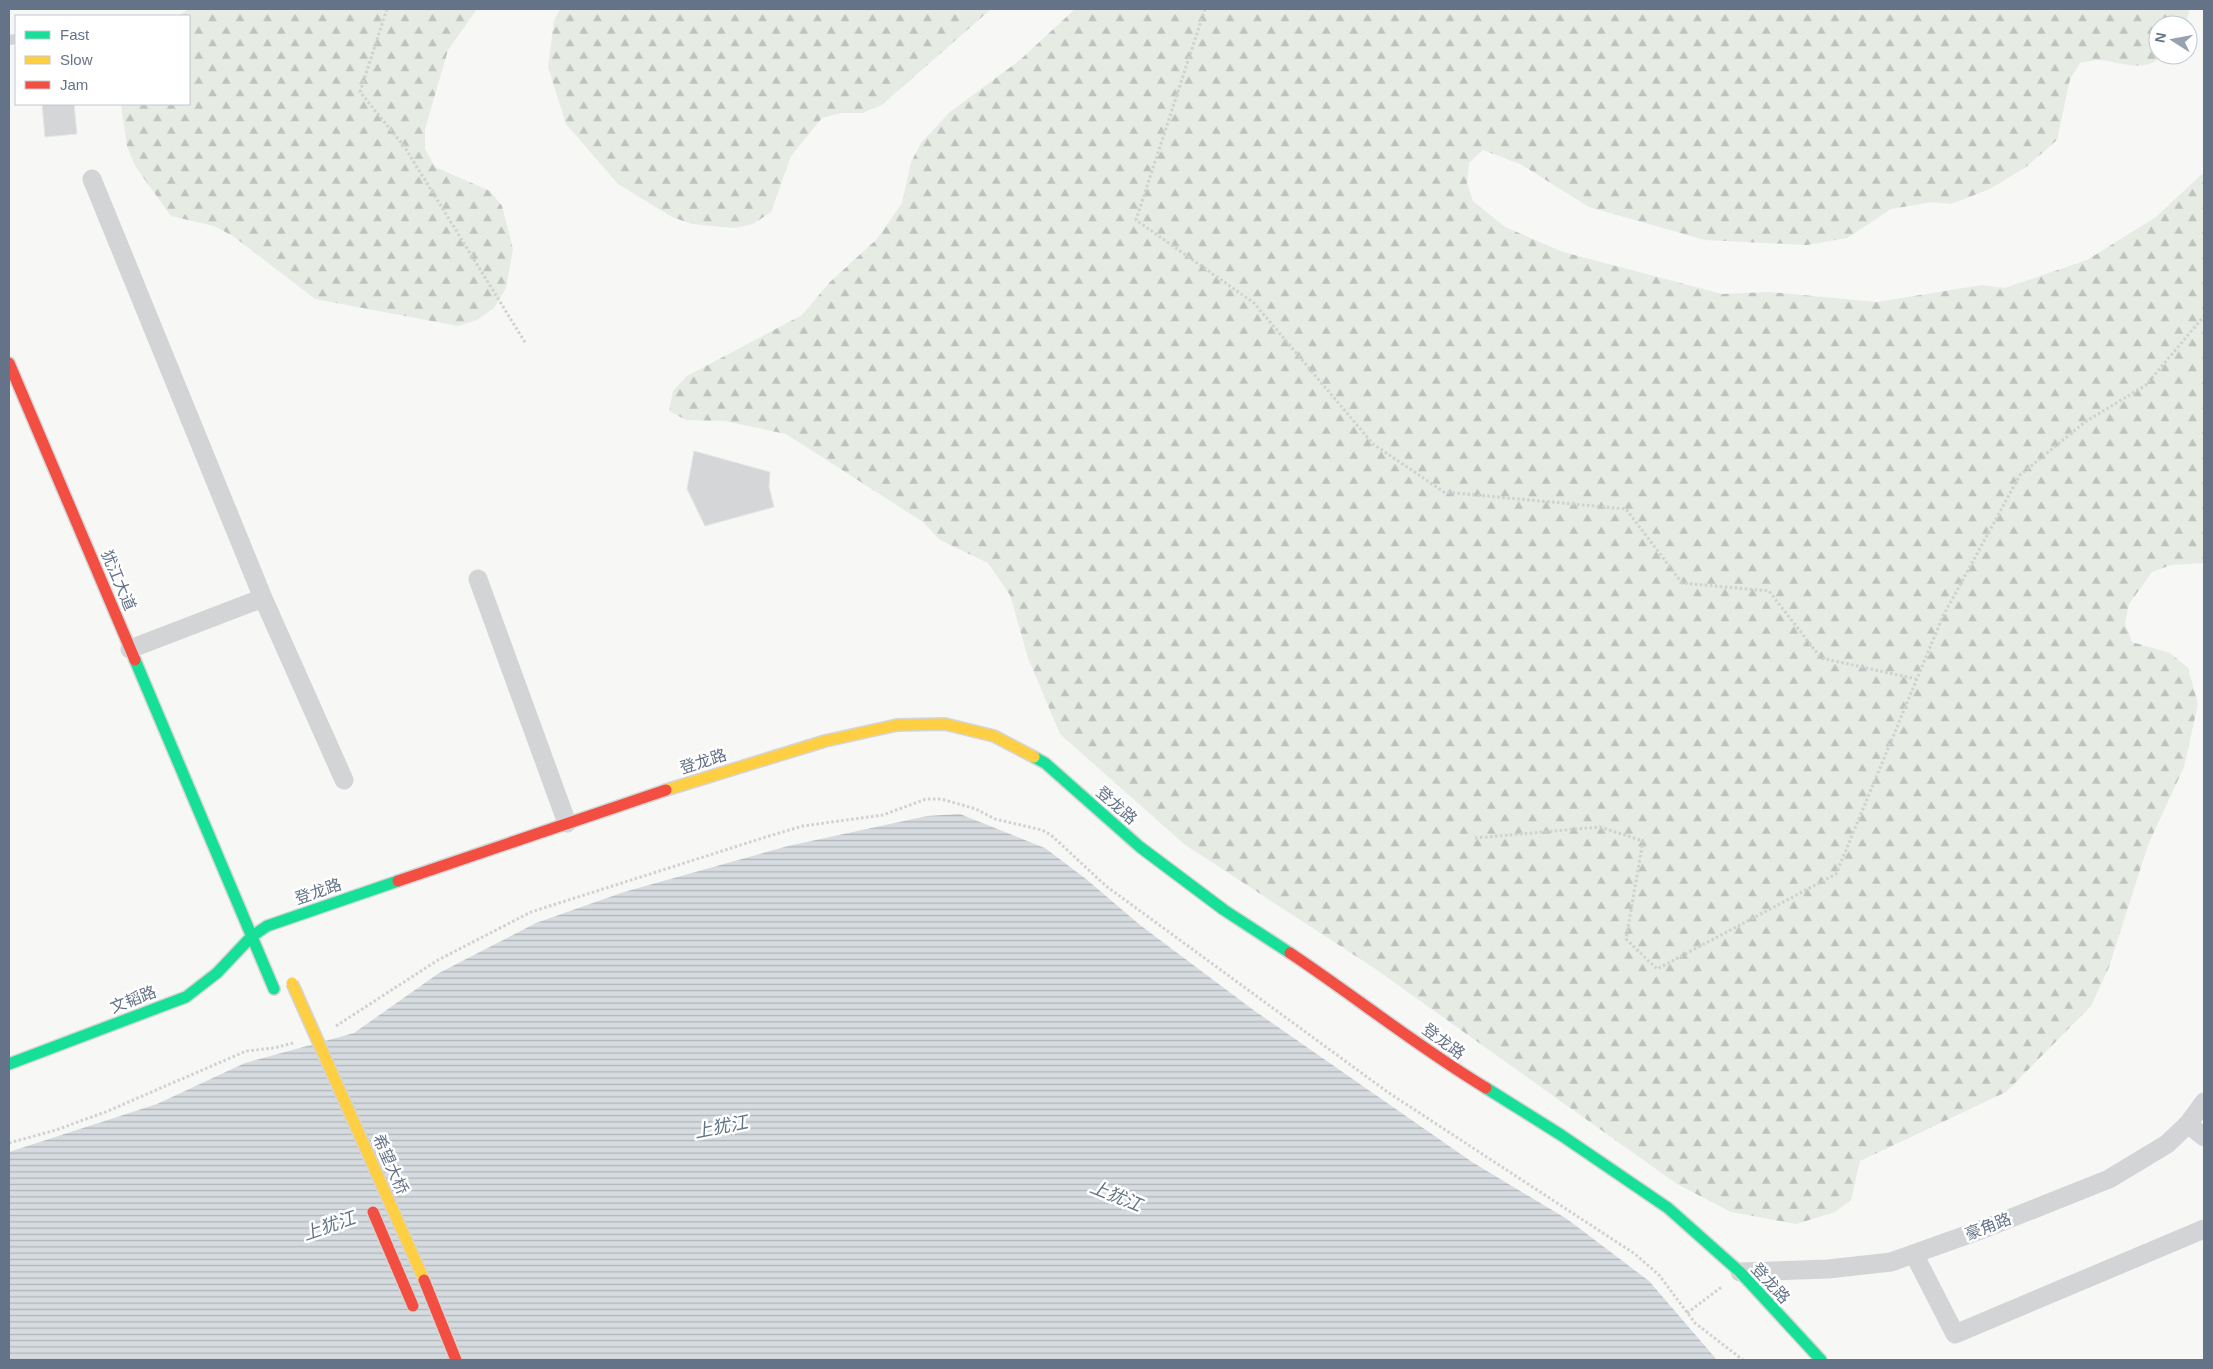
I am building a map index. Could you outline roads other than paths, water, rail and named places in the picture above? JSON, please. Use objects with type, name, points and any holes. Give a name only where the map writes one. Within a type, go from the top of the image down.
[{"type":"street","points":[[92,179],[263,598],[344,780]]},
{"type":"street","name":"犹江大道","points":[[9,363],[276,994]]},
{"type":"street","points":[[478,579],[567,824]]},
{"type":"street","points":[[130,649],[263,598]]},
{"type":"street","name":"登龙路","points":[[251,937],[266,926],[731,769],[825,741],[897,725],[945,724],[994,736],[1045,763],[1140,847],[1224,910],[1346,990],[1456,1070],[1561,1135],[1668,1208],[1734,1277],[1821,1360]]},
{"type":"street","name":"犹江大道","points":[[199,810],[242,885]]},
{"type":"street","name":"文韬路","points":[[9,1064],[186,996],[217,973],[251,937]]},
{"type":"street","name":"希望大桥","points":[[290,980],[411,1249],[456,1360]]},
{"type":"street","name":"豪角路","points":[[1734,1277],[1892,1262],[1986,1228],[2109,1179],[2167,1144],[2188,1124],[2204,1102]]},
{"type":"street","points":[[2188,1124],[2204,1137]]},
{"type":"street","points":[[369,1202],[418,1316]]},
{"type":"street","points":[[1914,1254],[1955,1334],[2204,1229]]},
{"type":"water","name":"上犹江","points":[[960,814],[1045,848],[1086,879],[1140,925],[1252,1009],[1472,1162],[1567,1219],[1649,1281],[1717,1360],[9,1360],[9,1152],[157,1104],[245,1063],[354,1033],[439,973],[536,923],[624,892],[788,846],[927,816]]}]
